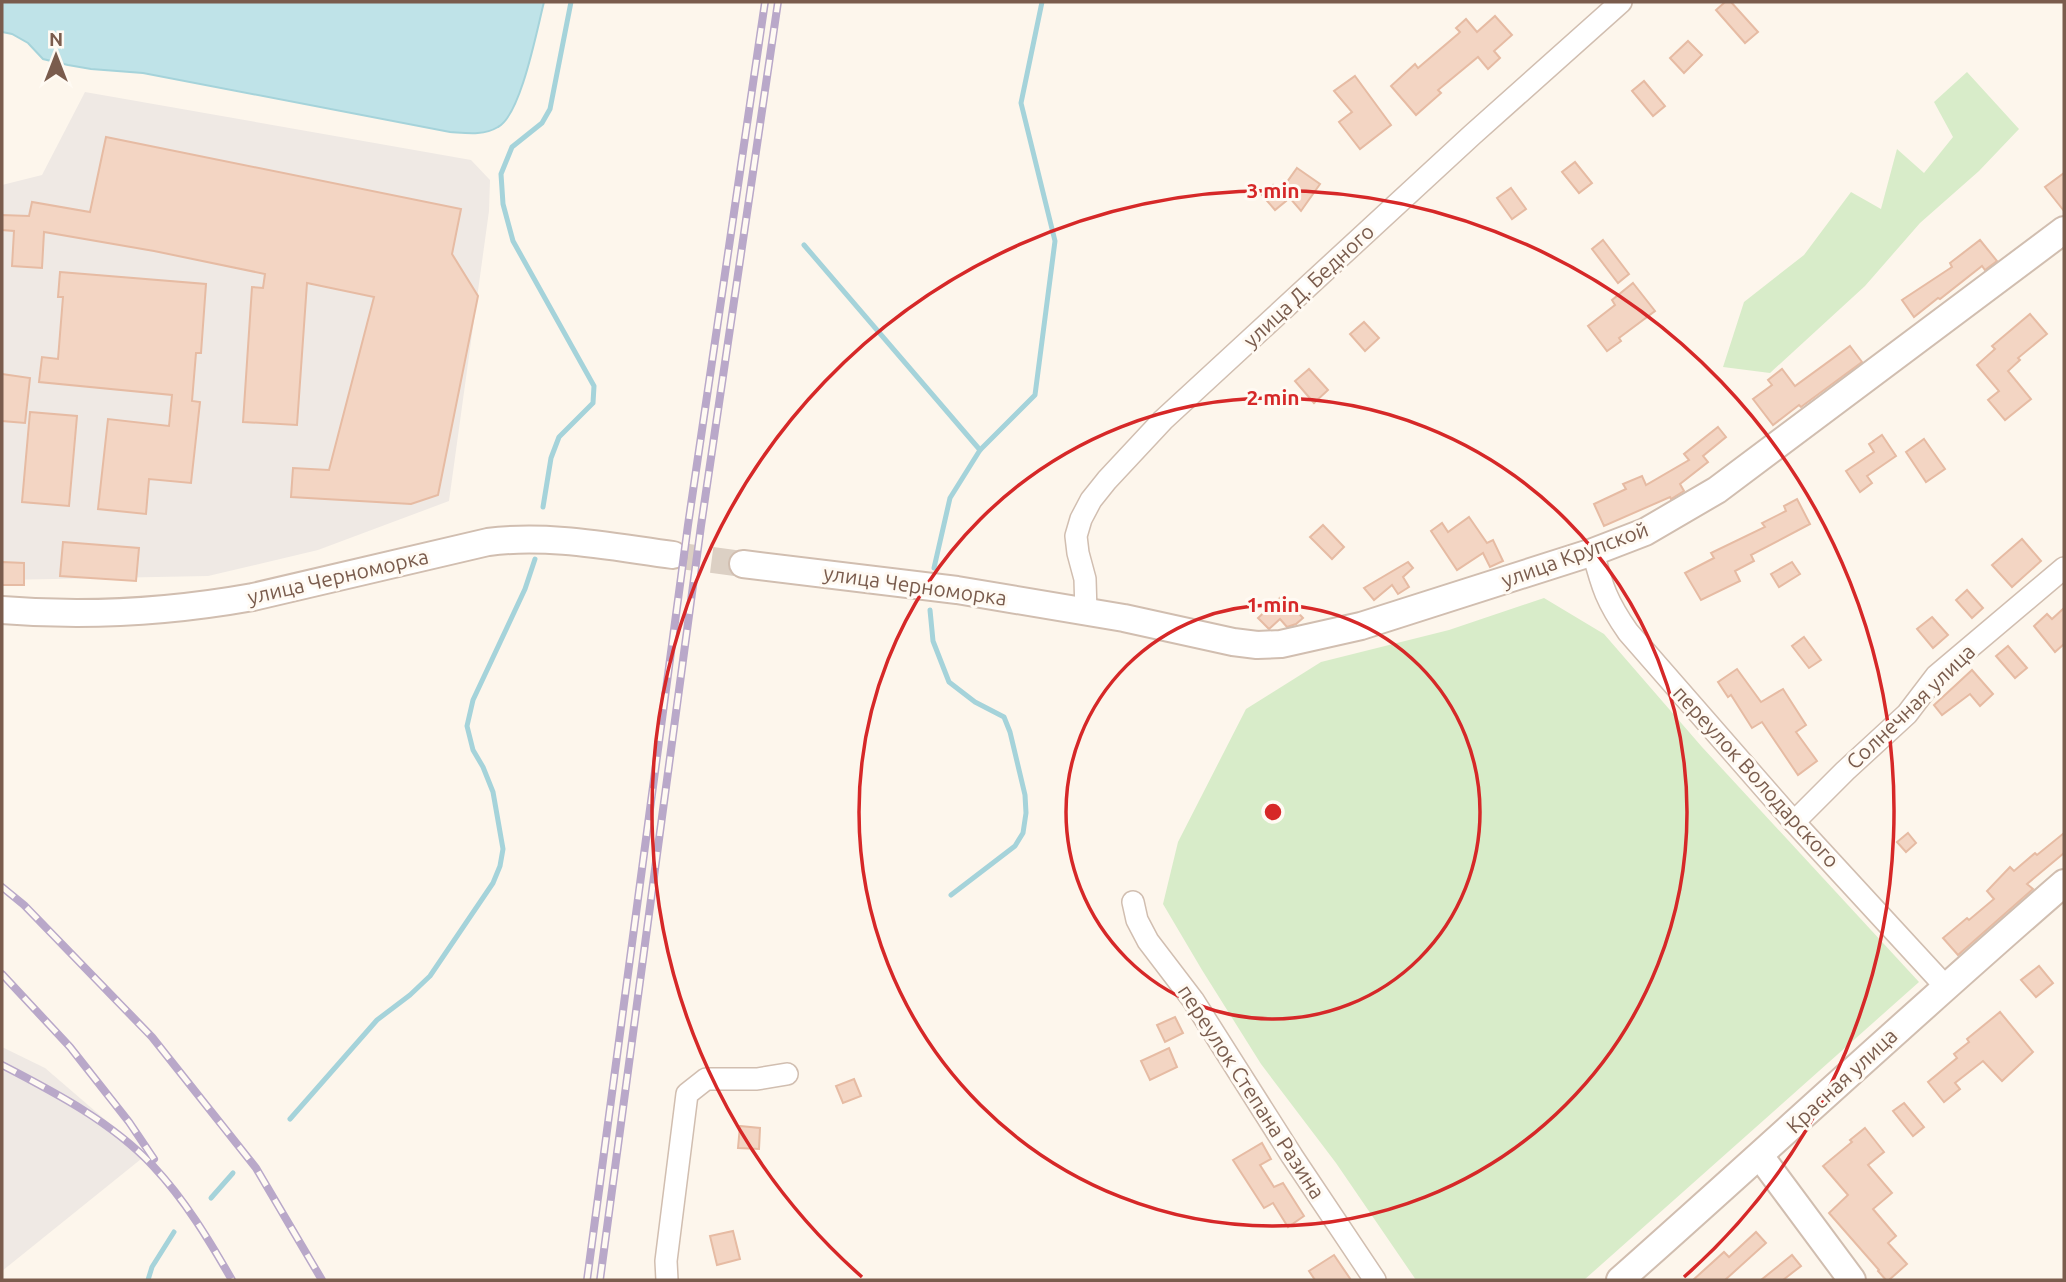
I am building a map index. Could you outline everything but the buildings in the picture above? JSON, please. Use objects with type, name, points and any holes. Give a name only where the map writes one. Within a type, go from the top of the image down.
[{"type":"street","name":"улица Д. Бедного","points":[[1086,612],[1085,579],[1076,536],[1091,500],[1107,480],[1163,420],[1472,135],[1621,2]]},
{"type":"street","name":"улица Крупской","points":[[1086,612],[1257,646],[1281,644],[1361,626],[1593,552],[1645,532],[1717,490],[2064,230]]},
{"type":"street","name":"улица Черноморка","points":[[2,610],[92,614],[215,604],[512,538],[557,540],[673,555]]},
{"type":"street","name":"переулок Володарского","points":[[1593,552],[1602,588],[1611,608],[1628,632],[1794,822],[1945,986]]},
{"type":"street","name":"улица Черноморка","points":[[743,564],[957,590],[1086,612]]},
{"type":"street","name":"Солнечная улица","points":[[1794,822],[1907,714],[1937,676],[2064,568]]},
{"type":"street","name":"Красная улица","points":[[1620,1280],[1945,986],[2064,883]]},
{"type":"street","name":"переулок Степана Разина","points":[[1133,902],[1137,920],[1148,941],[1193,1000],[1375,1280]]},
{"type":"street","points":[[667,1280],[666,1261],[687,1094],[706,1079],[757,1079],[787,1074]]},
{"type":"street","points":[[1760,1156],[1852,1280]]},
{"type":"shaded area","points":[[85,92],[471,160],[490,180],[489,211],[449,501],[318,550],[208,576],[2,580],[2,185],[42,175]]},
{"type":"shaded area","points":[[2,1047],[45,1068],[146,1155],[2,1271]]},
{"type":"green space","points":[[1967,72],[2019,129],[1979,171],[1920,223],[1865,286],[1770,373],[1723,367],[1744,302],[1804,255],[1851,192],[1881,209],[1897,149],[1924,173],[1953,137],[1934,102]]},
{"type":"green space","points":[[1544,598],[1604,634],[1702,747],[1919,982],[1584,1280],[1416,1280],[1336,1163],[1261,1064],[1163,904],[1178,842],[1246,709],[1321,662],[1449,630]]},
{"type":"water","points":[[2,2],[544,2],[527,70],[514,106],[498,127],[474,133],[450,132],[143,73],[91,69],[43,59],[28,43],[2,32]]},
{"type":"waterway","points":[[543,507],[551,458],[559,437],[593,403],[594,386],[513,241],[503,204],[501,174],[512,147],[542,123],[550,109],[571,2]]},
{"type":"waterway","points":[[934,568],[950,498],[980,450],[1035,395],[1055,241],[1021,103],[1042,2]]},
{"type":"waterway","points":[[804,245],[980,450]]},
{"type":"waterway","points":[[290,1119],[377,1020],[430,976],[493,883],[503,849],[493,792],[473,750],[467,726],[473,700],[525,589],[535,559]]},
{"type":"waterway","points":[[930,610],[933,641],[949,682],[975,702],[1004,717],[1025,795],[1023,833],[1015,846],[951,895]]},
{"type":"waterway","points":[[211,1198],[233,1173]]},
{"type":"waterway","points":[[148,1280],[152,1267],[174,1232]]},
{"type":"tunnel","points":[[673,555],[743,564]]},
{"type":"railway","points":[[587,1280],[688,525],[765,2]]},
{"type":"railway","points":[[600,1280],[701,526],[778,2]]},
{"type":"railway","points":[[2,887],[24,905],[152,1037],[256,1168],[322,1280]]},
{"type":"railway","points":[[2,974],[70,1047],[129,1122],[154,1159]]},
{"type":"railway","points":[[2,1065],[82,1109],[137,1150],[186,1206],[232,1280]]}]
